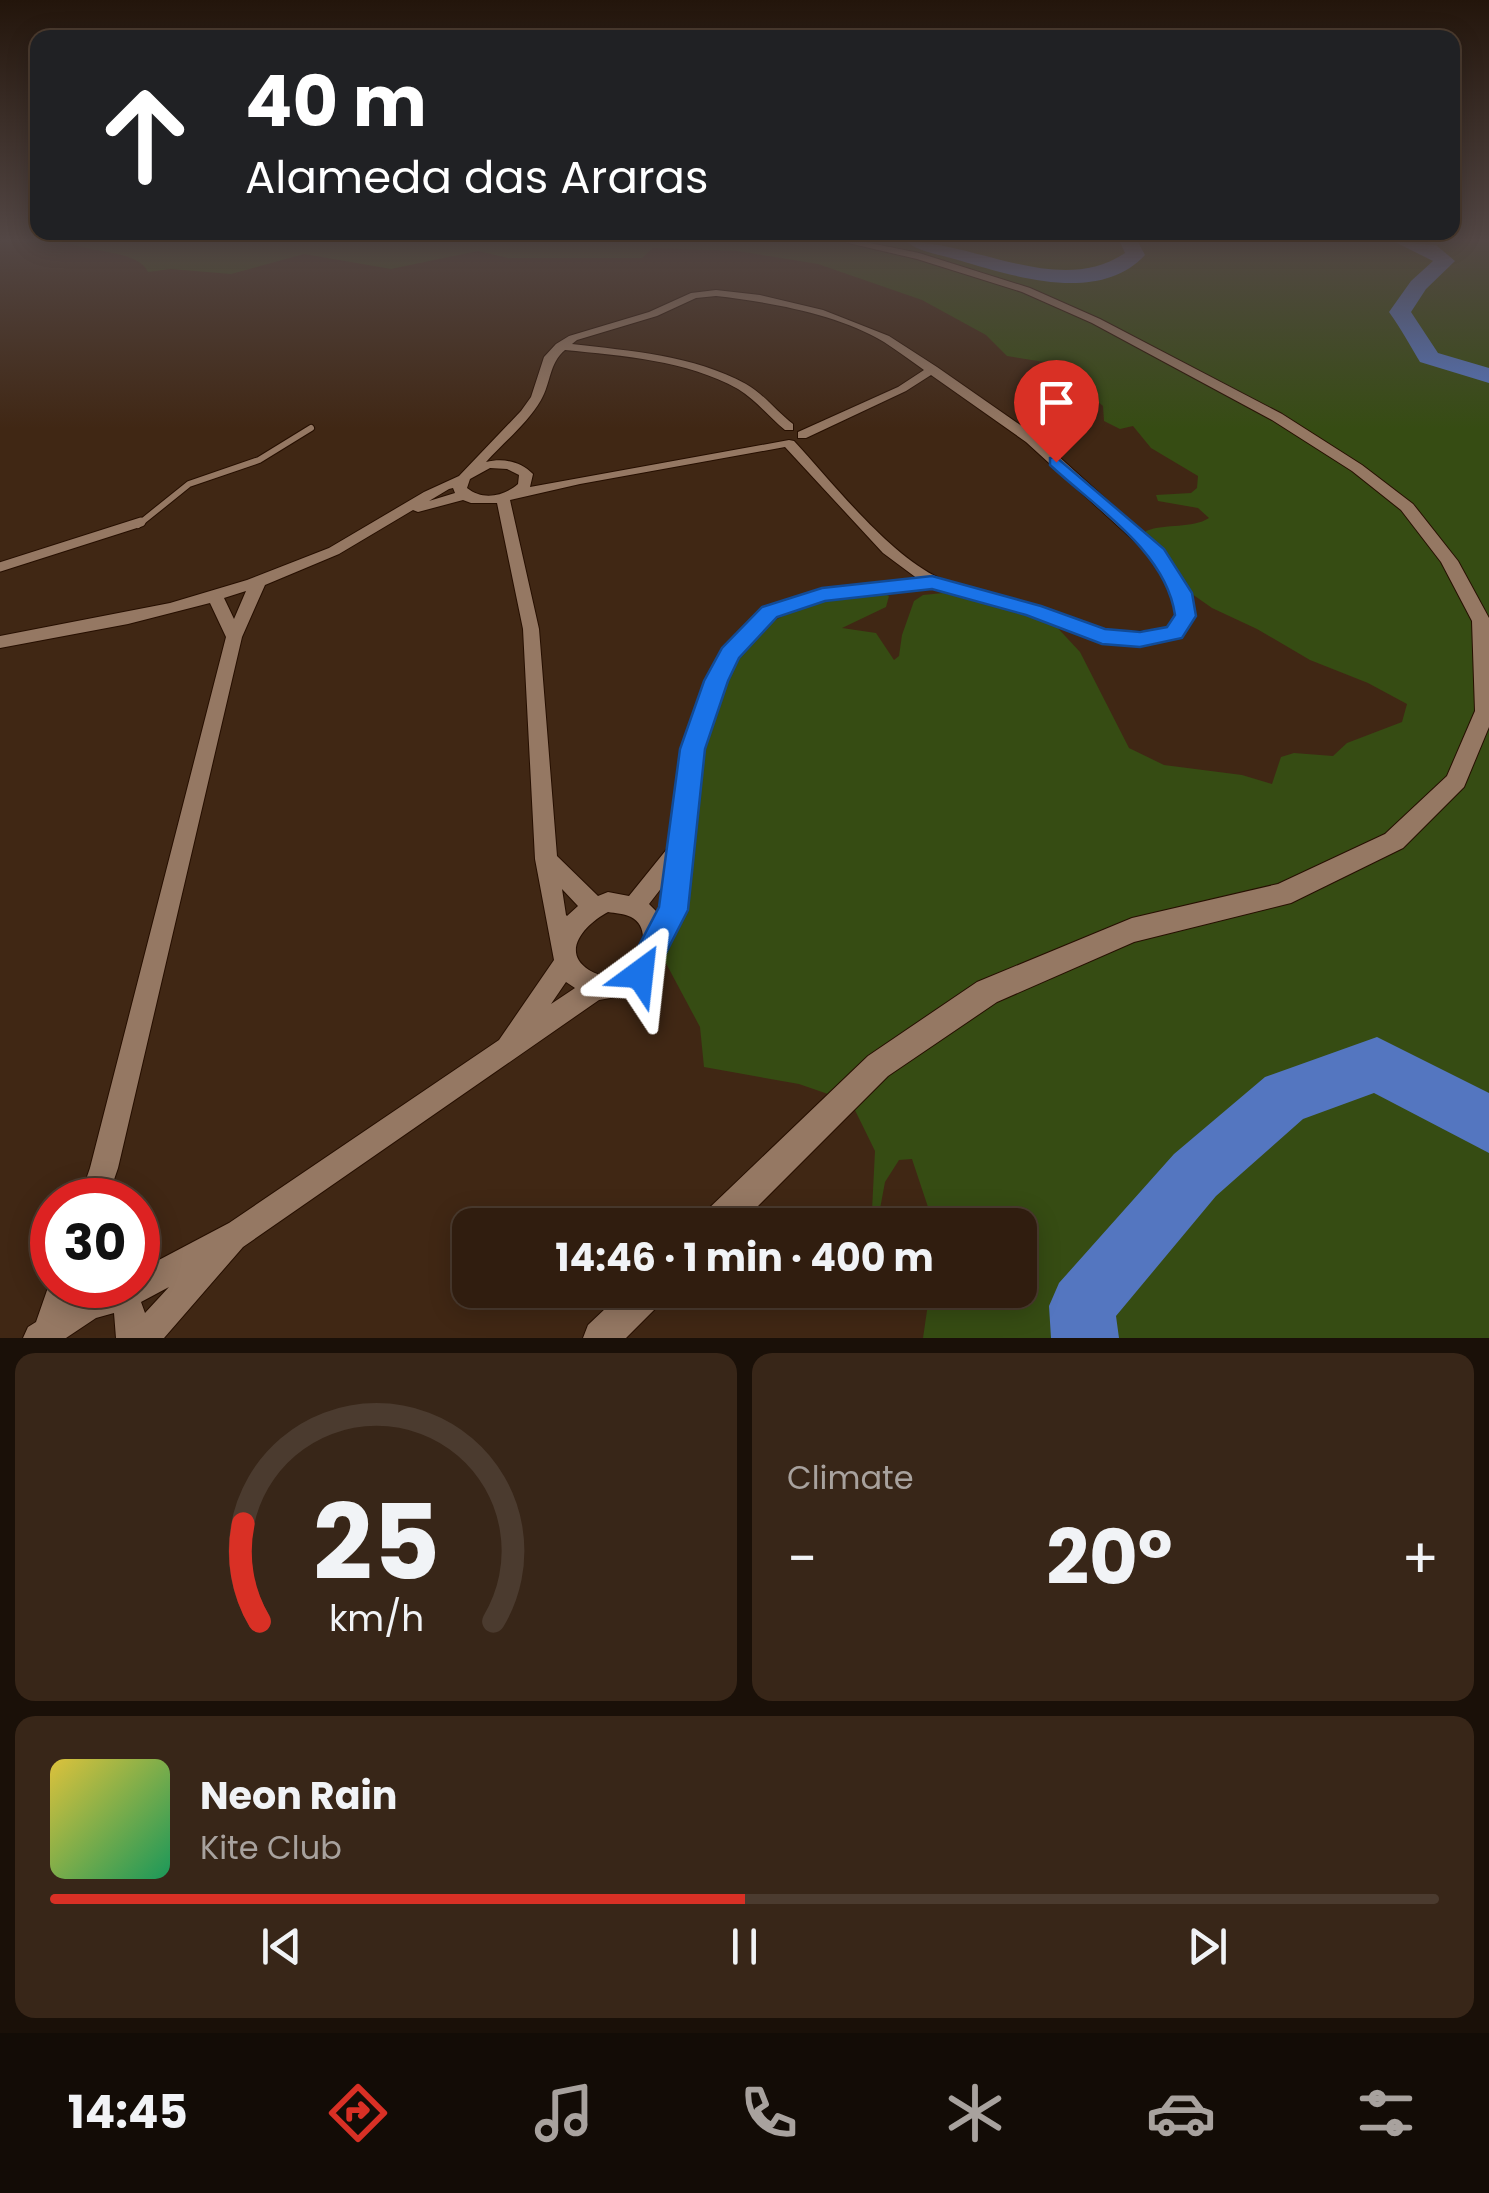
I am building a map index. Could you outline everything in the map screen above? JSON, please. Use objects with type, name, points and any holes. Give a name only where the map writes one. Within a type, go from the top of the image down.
[{"type":"street","points":[[464,495],[460,490],[464,476],[537,397],[550,357],[559,346],[674,304]]},
{"type":"street","points":[[160,1271],[239,1232],[598,987],[627,982],[640,974],[674,910],[692,749],[716,681],[730,654],[769,612],[822,595],[932,582],[1034,610],[1102,637],[1140,640],[1174,632],[1185,616],[1182,593],[1157,553],[1030,439],[885,338],[820,312],[779,304]]},
{"type":"street","points":[[733,1208],[878,1066],[987,992],[1132,930],[1282,895],[1394,841],[1456,781],[1486,711],[1481,622],[1450,561],[1407,507],[1357,468],[1277,417],[1059,304]]},
{"type":"street","points":[[591,332],[594,342],[610,352]]},
{"type":"street","points":[[559,346],[610,352],[719,376],[746,388],[888,550],[932,582]]},
{"type":"street","points":[[403,512],[464,495],[481,500],[508,496],[742,449],[831,421],[933,369]]},
{"type":"street","points":[[902,388],[950,381]]},
{"type":"street","points":[[506,464],[508,432]]},
{"type":"street","points":[[0,642],[158,613],[258,583],[337,550],[426,495],[485,465],[506,464],[526,474],[580,480]]},
{"type":"street","points":[[508,496],[525,485],[526,474]]},
{"type":"street","points":[[508,496],[533,644],[551,905],[565,958],[584,982],[598,987]]},
{"type":"street","points":[[886,586],[888,550]]},
{"type":"street","points":[[101,1178],[234,636],[258,583]]},
{"type":"street","points":[[214,597],[234,636]]},
{"type":"street","points":[[634,906],[681,848]]},
{"type":"street","points":[[546,860],[594,906]]},
{"type":"street","points":[[503,1051],[565,958],[572,924],[594,906],[621,902],[634,906],[652,924],[654,952]]},
{"type":"street","points":[[104,1168],[105,1178]]},
{"type":"street","points":[[144,1338],[239,1232]]},
{"type":"street","points":[[44,1334],[55,1308]]},
{"type":"street","points":[[44,1334],[83,1308]]},
{"type":"street","points":[[128,1308],[132,1338]]},
{"type":"street","points":[[601,1338],[632,1308]]},
{"type":"lane","points":[[0,567],[138,525],[188,484],[259,460],[311,428]]},
{"type":"green space","points":[[930,304],[1489,304],[1489,1338],[923,1338],[927,1308],[1037,1308],[1037,1208],[928,1208],[912,1159],[899,1160],[885,1182],[880,1208],[872,1208],[875,1151],[851,1102],[799,1084],[704,1067],[700,1027],[661,954],[689,784],[691,719],[704,691],[757,630],[809,602],[878,591],[889,596],[886,607],[842,628],[876,633],[894,660],[899,656],[914,601],[923,595],[943,593],[977,602],[1009,602],[1054,624],[1080,652],[1129,748],[1164,765],[1242,775],[1272,784],[1281,757],[1294,753],[1333,756],[1347,743],[1402,722],[1407,704],[1368,683],[1310,660],[1212,608],[1182,587],[1145,540],[1146,531],[1195,524],[1209,518],[1198,508],[1158,501],[1156,495],[1191,493],[1197,488],[1198,476],[1151,448],[1133,426],[1120,429],[1104,421],[1103,406],[1067,376],[1063,365],[1007,356],[986,335]]},
{"type":"waterway","points":[[1405,304],[1400,312],[1422,340],[1428,357],[1489,376]]},
{"type":"waterway","points":[[1085,1338],[1082,1306],[1195,1175],[1285,1097],[1377,1065],[1489,1124]]},
{"type":"route","points":[[640,974],[674,910],[692,749],[716,681],[730,654],[769,612],[822,595],[932,582],[1034,610],[1102,637],[1140,640],[1174,632],[1185,616],[1182,593],[1157,553],[1056,462]]}]
